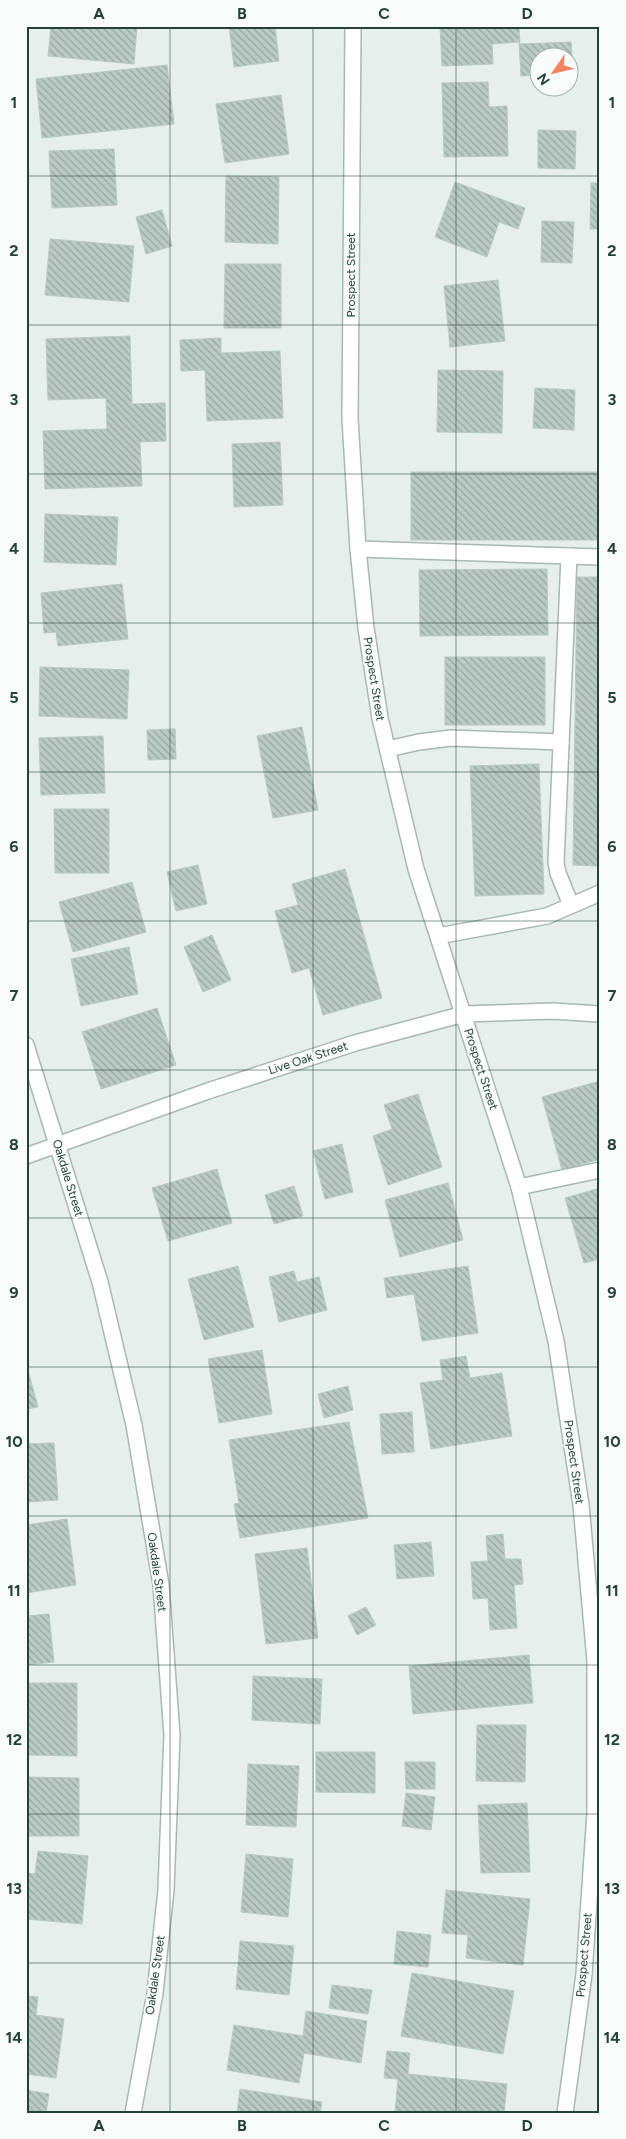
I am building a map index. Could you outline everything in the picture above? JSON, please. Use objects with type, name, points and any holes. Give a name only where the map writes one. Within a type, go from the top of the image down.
[{"type":"street","name":"Prospect Street","points":[[353,26],[350,419],[358,549],[366,628],[380,718],[416,869],[518,1187],[556,1341],[581,1505],[595,1660],[595,1812],[584,1974],[565,2113]]},
{"type":"street","points":[[358,549],[600,557]]},
{"type":"street","points":[[569,556],[556,862],[558,873],[571,905]]},
{"type":"street","points":[[388,749],[419,742],[451,738],[561,742]]},
{"type":"street","points":[[438,936],[547,916],[600,893]]},
{"type":"street","name":"Live Oak Street","points":[[26,1156],[208,1091],[355,1043],[464,1014],[552,1011],[600,1014]]},
{"type":"street","name":"Oakdale Street","points":[[26,1045],[100,1282],[134,1425],[162,1594],[172,1735],[166,1890],[155,1993],[133,2113]]},
{"type":"street","points":[[518,1187],[600,1170]]},
{"type":"building","points":[[51,26],[137,26],[134,64],[48,56]]},
{"type":"building","points":[[229,26],[275,26],[279,61],[234,67]]},
{"type":"building","points":[[440,26],[519,26],[520,44],[571,42],[571,48],[528,48],[528,76],[521,76],[519,42],[492,44],[493,64],[442,66]]},
{"type":"building","points":[[167,65],[174,124],[42,138],[36,79]]},
{"type":"building","points":[[488,82],[489,107],[507,106],[508,156],[444,157],[442,83]]},
{"type":"building","points":[[281,95],[289,154],[225,163],[216,104]]},
{"type":"building","points":[[538,130],[576,131],[575,169],[538,168]]},
{"type":"building","points":[[114,149],[117,205],[52,208],[49,151]]},
{"type":"building","points":[[226,176],[279,177],[278,244],[225,242]]},
{"type":"building","points":[[455,182],[525,208],[518,229],[499,222],[487,257],[435,237]]},
{"type":"building","points":[[591,183],[600,183],[600,229],[590,229]]},
{"type":"building","points":[[162,210],[172,246],[146,254],[136,217]]},
{"type":"building","points":[[542,221],[574,222],[572,263],[541,262]]},
{"type":"building","points":[[50,239],[134,246],[129,302],[45,295]]},
{"type":"building","points":[[225,264],[281,264],[281,328],[224,328]]},
{"type":"building","points":[[498,280],[505,341],[450,347],[444,286]]},
{"type":"building","points":[[130,336],[132,404],[165,403],[166,441],[140,442],[142,486],[45,489],[43,431],[107,429],[106,398],[48,400],[46,339]]},
{"type":"building","points":[[221,338],[221,353],[280,351],[283,418],[207,421],[205,370],[181,371],[180,340]]},
{"type":"building","points":[[438,370],[503,371],[502,433],[437,432]]},
{"type":"building","points":[[535,388],[575,390],[574,430],[533,428]]},
{"type":"building","points":[[280,442],[283,505],[234,507],[232,444]]},
{"type":"building","points":[[411,472],[600,472],[600,540],[411,540]]},
{"type":"building","points":[[45,514],[118,517],[116,565],[44,562]]},
{"type":"building","points":[[547,569],[548,635],[420,636],[419,570]]},
{"type":"building","points":[[577,577],[600,577],[600,866],[573,865]]},
{"type":"building","points":[[122,584],[128,639],[58,646],[56,632],[44,633],[41,593]]},
{"type":"building","points":[[445,657],[545,657],[545,725],[445,725]]},
{"type":"building","points":[[40,667],[129,670],[127,719],[39,716]]},
{"type":"building","points":[[302,727],[318,810],[273,818],[257,736]]},
{"type":"building","points":[[175,729],[176,759],[148,760],[147,730]]},
{"type":"building","points":[[103,736],[105,793],[41,795],[39,738]]},
{"type":"building","points":[[539,764],[544,894],[475,896],[470,766]]},
{"type":"building","points":[[54,809],[109,809],[109,873],[55,873]]},
{"type":"building","points":[[198,865],[207,904],[176,911],[167,872]]},
{"type":"building","points":[[345,869],[382,998],[323,1015],[309,968],[292,973],[275,911],[298,905],[292,884]]},
{"type":"building","points":[[132,882],[146,932],[73,952],[59,902]]},
{"type":"building","points":[[212,935],[231,980],[203,992],[184,947]]},
{"type":"building","points":[[129,947],[138,994],[81,1006],[71,959]]},
{"type":"building","points":[[157,1008],[176,1065],[101,1089],[82,1032]]},
{"type":"building","points":[[600,1081],[600,1159],[562,1170],[542,1097]]},
{"type":"building","points":[[418,1094],[442,1167],[388,1185],[373,1136],[392,1129],[384,1105]]},
{"type":"building","points":[[342,1144],[353,1192],[325,1199],[313,1151]]},
{"type":"building","points":[[217,1169],[232,1223],[168,1241],[152,1188]]},
{"type":"building","points":[[448,1183],[463,1240],[400,1257],[385,1200]]},
{"type":"building","points":[[294,1186],[303,1216],[274,1224],[265,1195]]},
{"type":"building","points":[[600,1188],[600,1259],[584,1263],[565,1198]]},
{"type":"building","points":[[238,1266],[254,1327],[204,1340],[188,1279]]},
{"type":"building","points":[[468,1266],[478,1333],[422,1341],[414,1294],[387,1298],[384,1278]]},
{"type":"building","points":[[294,1271],[297,1282],[319,1277],[327,1310],[279,1322],[269,1277]]},
{"type":"building","points":[[262,1350],[272,1414],[219,1423],[208,1359]]},
{"type":"building","points":[[466,1356],[470,1378],[502,1373],[512,1436],[431,1449],[420,1383],[443,1380],[440,1360]]},
{"type":"building","points":[[26,1363],[38,1407],[26,1409]]},
{"type":"building","points":[[348,1386],[353,1410],[324,1418],[318,1394]]},
{"type":"building","points":[[412,1412],[414,1452],[382,1454],[380,1414]]},
{"type":"building","points":[[349,1422],[368,1518],[240,1538],[234,1504],[239,1503],[229,1440]]},
{"type":"building","points":[[54,1443],[58,1500],[26,1502],[26,1444]]},
{"type":"building","points":[[67,1519],[76,1585],[26,1593],[26,1525]]},
{"type":"building","points":[[503,1534],[505,1559],[521,1559],[523,1584],[514,1585],[517,1628],[490,1630],[488,1598],[473,1599],[471,1562],[488,1561],[486,1536]]},
{"type":"building","points":[[431,1542],[434,1576],[397,1579],[394,1545]]},
{"type":"building","points":[[307,1548],[318,1638],[266,1644],[255,1554]]},
{"type":"building","points":[[366,1607],[376,1625],[357,1635],[348,1616]]},
{"type":"building","points":[[49,1614],[54,1662],[26,1665],[26,1616]]},
{"type":"building","points":[[529,1655],[533,1703],[413,1714],[409,1666]]},
{"type":"building","points":[[253,1676],[322,1679],[320,1724],[252,1720]]},
{"type":"building","points":[[29,1683],[77,1683],[77,1756],[28,1755]]},
{"type":"building","points":[[477,1725],[526,1725],[525,1782],[476,1781]]},
{"type":"building","points":[[316,1752],[375,1752],[375,1793],[316,1792]]},
{"type":"building","points":[[405,1762],[435,1762],[435,1789],[406,1789]]},
{"type":"building","points":[[248,1764],[299,1766],[296,1827],[246,1825]]},
{"type":"building","points":[[26,1777],[79,1778],[79,1836],[26,1836]]},
{"type":"building","points":[[406,1793],[435,1797],[431,1830],[402,1826]]},
{"type":"building","points":[[527,1803],[530,1872],[481,1873],[478,1805]]},
{"type":"building","points":[[38,1851],[88,1856],[82,1924],[26,1919],[26,1873],[35,1874]]},
{"type":"building","points":[[246,1854],[293,1859],[288,1917],[241,1912]]},
{"type":"building","points":[[446,1890],[530,1899],[523,1965],[466,1958],[468,1935],[442,1933]]},
{"type":"building","points":[[397,1931],[431,1935],[428,1967],[394,1964]]},
{"type":"building","points":[[240,1941],[294,1946],[289,1995],[236,1989]]},
{"type":"building","points":[[412,1973],[514,1991],[503,2054],[401,2036]]},
{"type":"building","points":[[332,1985],[372,1990],[368,2014],[329,2008]]},
{"type":"building","points":[[26,1996],[38,1997],[36,2015],[64,2019],[56,2078],[26,2074]]},
{"type":"building","points":[[306,2011],[367,2021],[361,2063],[304,2053],[299,2083],[227,2070],[234,2025],[303,2036]]},
{"type":"building","points":[[387,2051],[410,2053],[408,2074],[507,2084],[504,2113],[395,2113],[398,2079],[384,2078]]},
{"type":"building","points":[[240,2089],[322,2102],[320,2113],[237,2113]]},
{"type":"building","points":[[26,2090],[49,2094],[46,2113],[26,2113]]}]
